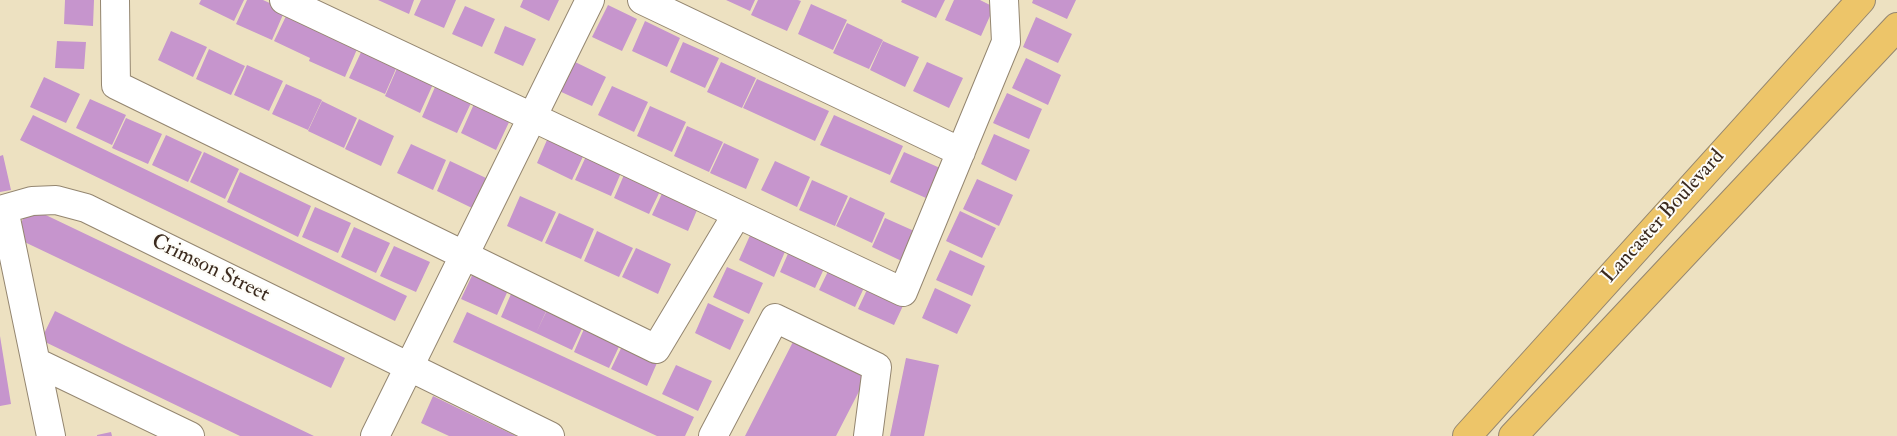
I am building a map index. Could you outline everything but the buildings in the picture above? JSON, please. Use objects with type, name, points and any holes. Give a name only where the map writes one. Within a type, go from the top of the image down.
[{"type":"main road","name":"Lancaster Boulevard","points":[[1467,436],[1862,0]]},
{"type":"main road","name":"Lancaster Boulevard","points":[[1513,436],[1897,27]]},
{"type":"street","points":[[115,0],[116,85],[656,349],[737,214]]},
{"type":"street","points":[[284,0],[903,292],[1006,42],[1004,0]]},
{"type":"street","points":[[375,436],[590,0]]},
{"type":"street","points":[[642,0],[961,152]]},
{"type":"street","name":"Crimson Street","points":[[2,210],[32,201],[56,200],[86,208],[550,436]]},
{"type":"street","points":[[2,210],[51,436]]},
{"type":"street","points":[[713,436],[775,318],[877,367],[868,436]]},
{"type":"street","points":[[36,362],[190,436]]}]
